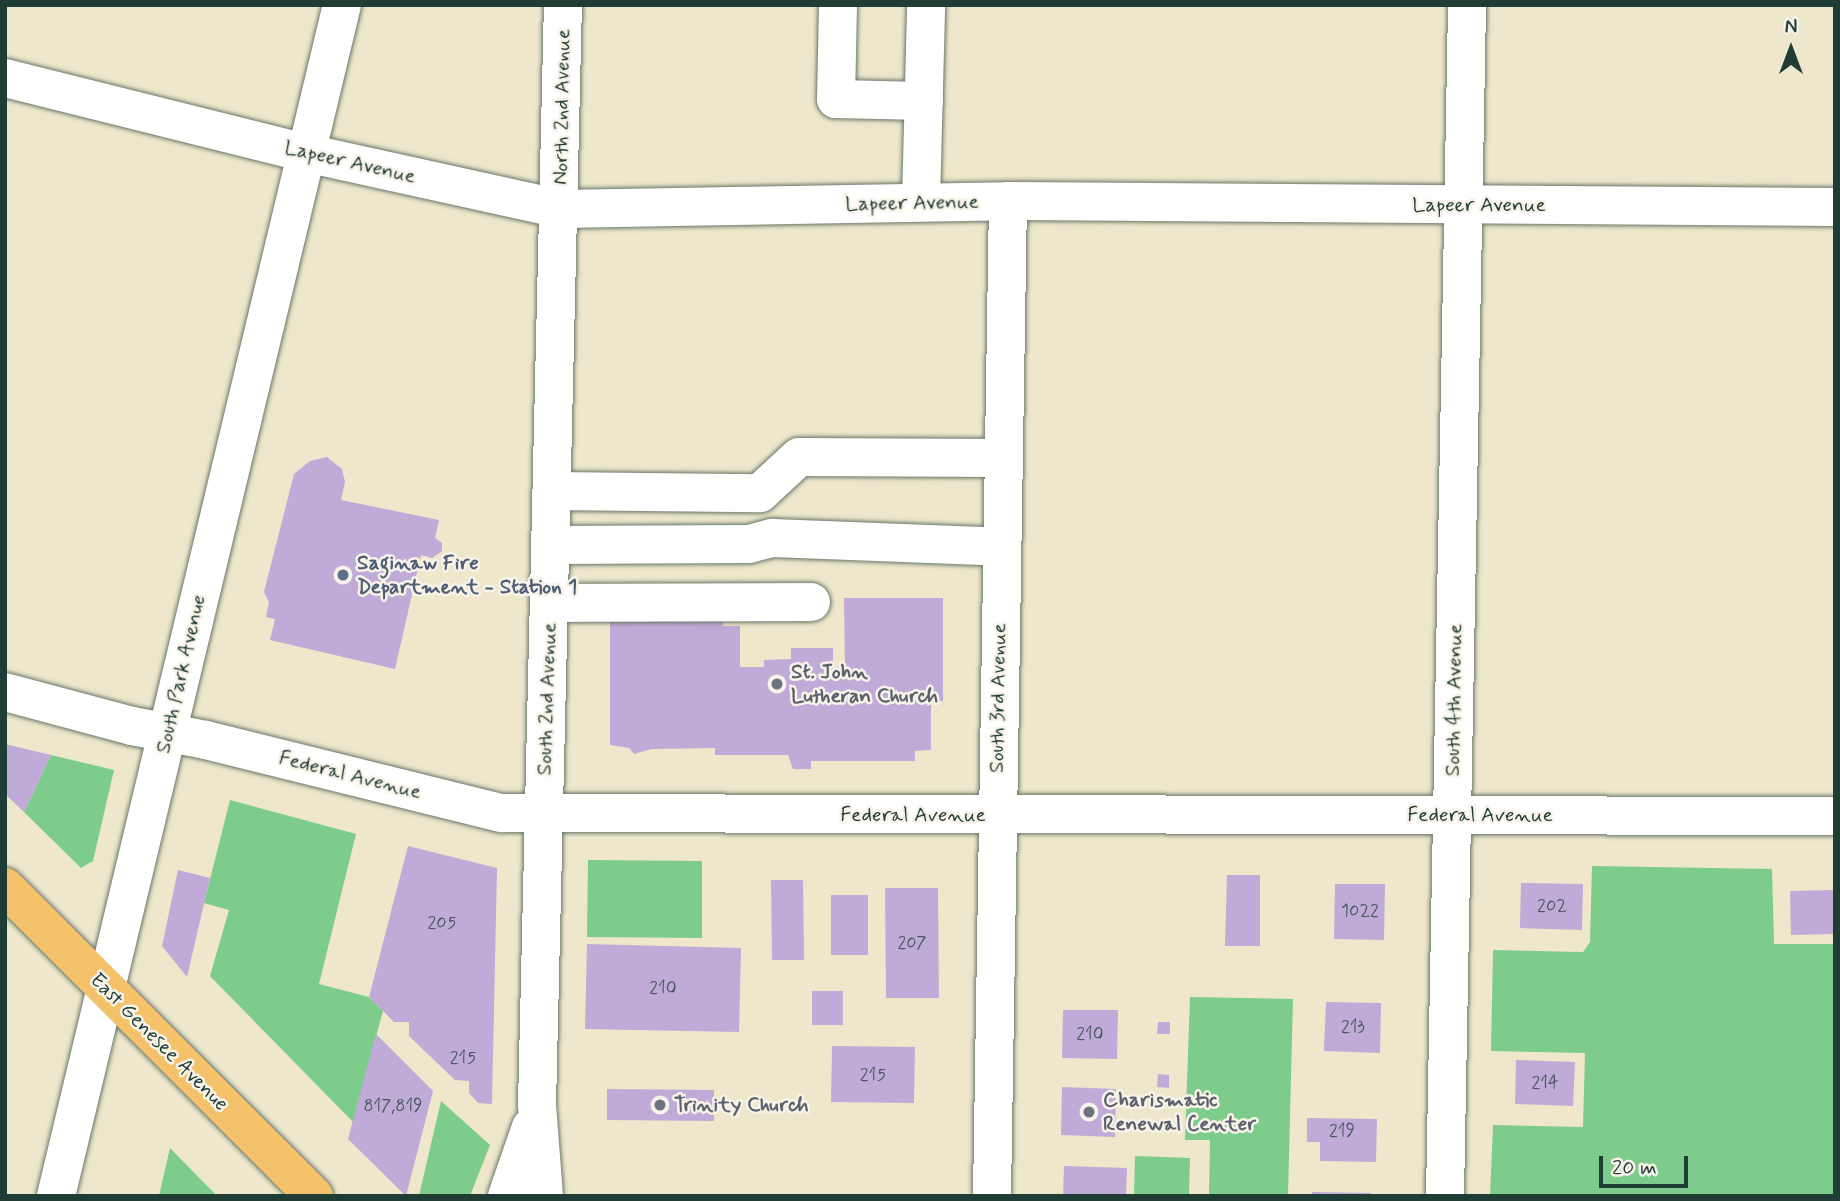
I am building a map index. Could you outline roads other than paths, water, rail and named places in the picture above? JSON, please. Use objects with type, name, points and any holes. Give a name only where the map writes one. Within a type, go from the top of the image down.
[{"type":"main road","name":"East Genesee Avenue","points":[[5,887],[314,1196]]},
{"type":"street","name":"South Park Avenue","points":[[56,1196],[342,5]]},
{"type":"street","name":"North 2nd Avenue","points":[[560,209],[563,5]]},
{"type":"street","points":[[838,5],[836,99],[924,101]]},
{"type":"street","points":[[920,202],[926,5]]},
{"type":"street","name":"South 4th Avenue","points":[[1446,1196],[1467,5]]},
{"type":"street","name":"Lapeer Avenue","points":[[5,78],[306,153],[560,209],[1008,201],[1835,207]]},
{"type":"street","name":"South 3rd Avenue","points":[[992,1196],[996,816],[1008,201]]},
{"type":"street","name":"South 2nd Avenue","points":[[544,1196],[537,1105],[560,209]]},
{"type":"street","points":[[552,491],[760,493],[799,457],[1003,458]]},
{"type":"street","points":[[759,541],[765,489]]},
{"type":"street","points":[[550,603],[810,613],[812,540]]},
{"type":"street","points":[[551,545],[812,540],[1002,547]]},
{"type":"street","name":"Federal Avenue","points":[[5,692],[502,813],[1835,816]]},
{"type":"street","name":"South 2nd Avenue","points":[[507,1196],[520,1167],[537,1105]]},
{"type":"place","name":"Saginaw Fire Department - Station 1","points":[[343,575]]},
{"type":"place","name":"St. John Lutheran Church","points":[[777,684]]},
{"type":"place","name":"Trinity Church","points":[[660,1105]]},
{"type":"place","name":"Charismatic Renewal Center","points":[[1089,1112]]}]
